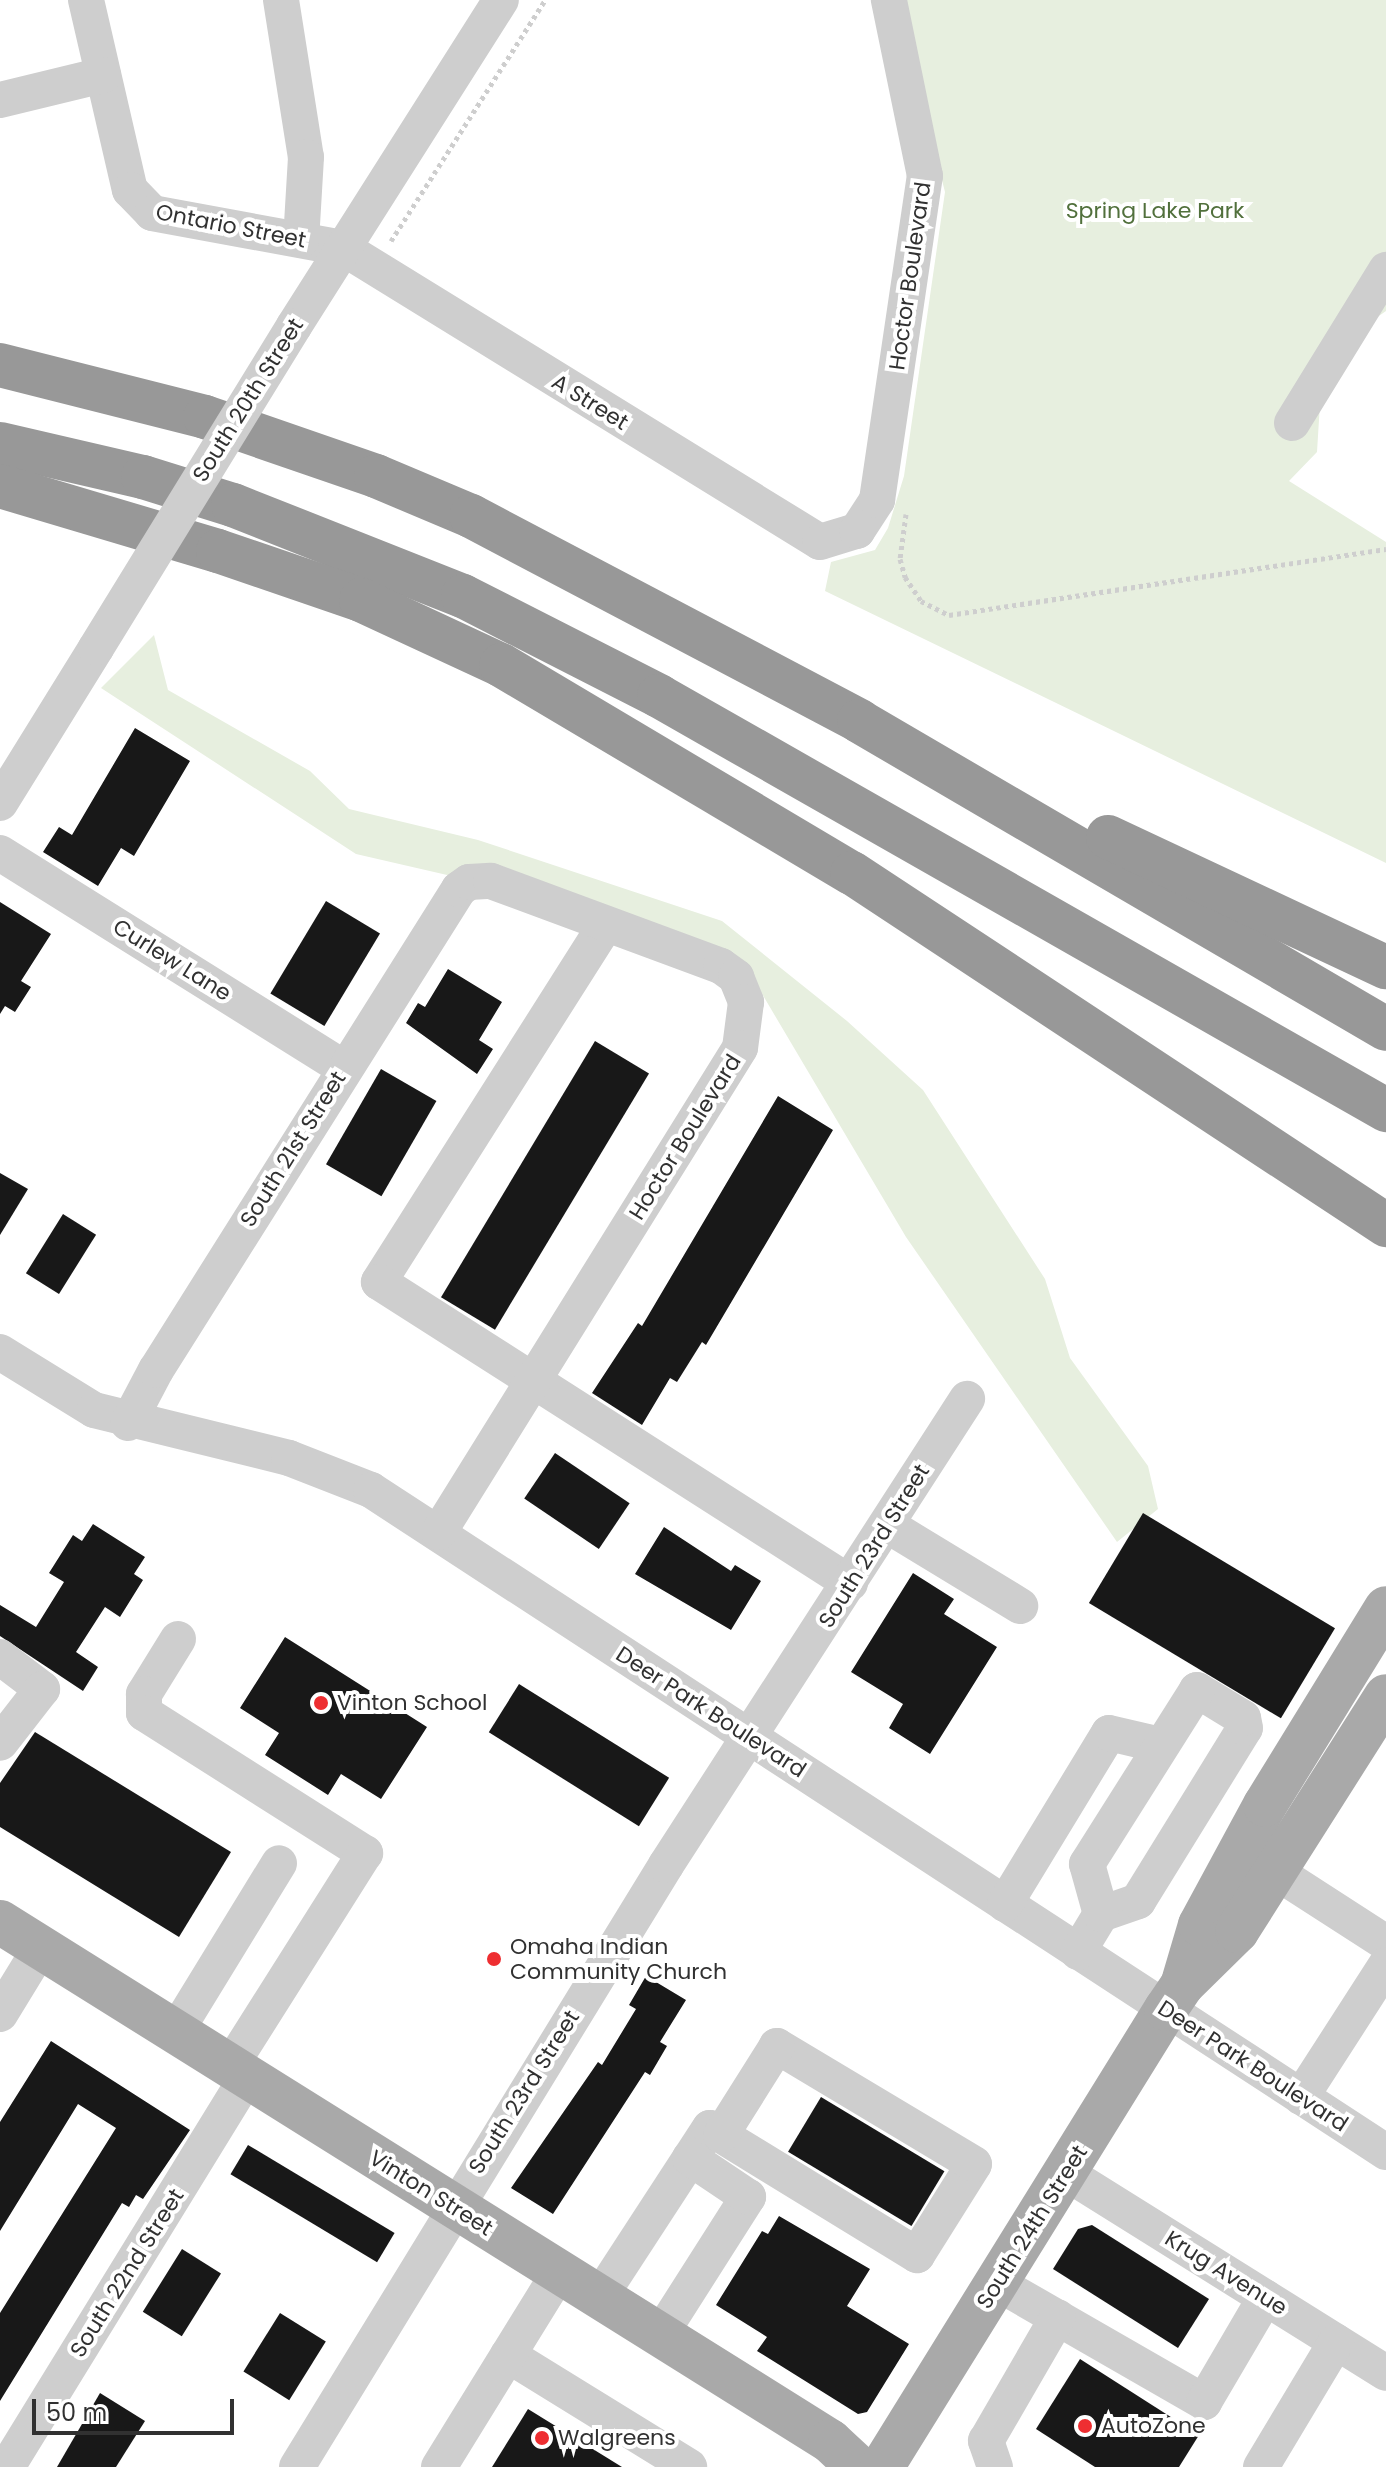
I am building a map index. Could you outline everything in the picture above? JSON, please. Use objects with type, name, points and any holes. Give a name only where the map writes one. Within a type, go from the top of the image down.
[{"type":"highway","points":[[0,365],[205,417],[389,482],[545,552],[859,721],[1386,1029]]},
{"type":"highway","points":[[0,444],[143,477],[233,505],[463,596],[659,696],[1386,1110]]},
{"type":"highway","points":[[0,486],[361,600],[501,665],[852,873],[1386,1225]]},
{"type":"highway","points":[[859,721],[1386,967]]},
{"type":"main road","name":"South 24th Street","points":[[882,2467],[1174,1997],[1200,1925],[1265,1805],[1386,1608]]},
{"type":"main road","name":"South 24th Street","points":[[1174,1997],[1237,1931],[1386,1696]]},
{"type":"main road","name":"Vinton Street","points":[[0,1922],[830,2441],[858,2467]]},
{"type":"street","name":"Ontario Street","points":[[86,0],[130,190],[138,202],[165,217],[343,248]]},
{"type":"street","points":[[281,0],[306,157],[301,240]]},
{"type":"street","name":"Hoctor Boulevard","points":[[841,539],[869,519],[877,500],[925,176],[889,0]]},
{"type":"street","name":"South 20th Street","points":[[0,803],[487,9]]},
{"type":"street","points":[[0,100],[103,75]]},
{"type":"street","name":"A Street","points":[[343,248],[804,536],[820,542],[841,539]]},
{"type":"street","points":[[1292,423],[1386,270]]},
{"type":"street","name":"Curlew Lane","points":[[0,853],[344,1068]]},
{"type":"street","name":"Hoctor Boulevard","points":[[439,1532],[740,1048],[747,1025],[744,992],[736,977],[721,966],[491,881],[469,882]]},
{"type":"street","name":"South 21st Street","points":[[128,1423],[450,899],[469,882]]},
{"type":"street","points":[[606,924],[379,1282],[850,1583]]},
{"type":"street","name":"Deer Park Boulevard","points":[[0,1352],[65,1395],[128,1423],[331,1471],[439,1532],[1078,1952],[1174,1997],[1301,2097],[1386,2152]]},
{"type":"street","name":"South 23rd Street","points":[[297,2467],[455,2208],[967,1399]]},
{"type":"street","points":[[887,1525],[1020,1606]]},
{"type":"street","name":"South 22nd Street","points":[[7,2467],[365,1853],[144,1713],[144,1694],[178,1639]]},
{"type":"street","points":[[0,1657],[42,1689],[0,1743]]},
{"type":"street","points":[[1078,1952],[1101,1914],[1138,1901],[1245,1728],[1243,1718],[1197,1690],[1087,1864],[1101,1914]]},
{"type":"street","points":[[1005,1904],[1109,1733],[1160,1745]]},
{"type":"street","points":[[175,2033],[279,1863]]},
{"type":"street","points":[[1276,1872],[1386,1943]]},
{"type":"street","points":[[0,2014],[41,1947]]},
{"type":"street","points":[[1301,2097],[1386,1965]]},
{"type":"street","points":[[599,2298],[710,2128],[721,2135],[917,2255],[974,2164],[777,2046],[721,2135]]},
{"type":"street","points":[[660,2335],[748,2197],[690,2158]]},
{"type":"street","name":"Krug Avenue","points":[[1066,2173],[1386,2373]]},
{"type":"street","points":[[439,2467],[559,2273]]},
{"type":"street","points":[[997,2283],[1204,2402],[1265,2298]]},
{"type":"street","points":[[995,2467],[986,2441],[1058,2317]]},
{"type":"street","points":[[1261,2467],[1336,2342]]},
{"type":"street","points":[[508,2355],[689,2467]]},
{"type":"path","points":[[388,245],[545,0]]},
{"type":"path","points":[[908,506],[900,559],[905,577],[921,601],[949,615],[1386,549]]},
{"type":"green space","name":"Spring Lake Park","points":[[896,0],[1386,0],[1386,311],[1323,355],[1317,452],[1289,481],[1386,542],[1386,863],[825,591],[831,562],[875,550],[888,528],[904,476],[945,192]]},
{"type":"green space","points":[[154,635],[168,690],[310,771],[349,809],[478,840],[722,921],[847,1021],[923,1090],[1045,1279],[1070,1358],[1148,1466],[1158,1509],[1117,1542],[906,1237],[755,982],[625,916],[356,854],[101,688]]},
{"type":"building","points":[[135,728],[190,761],[134,856],[121,848],[98,886],[43,852],[59,827],[72,835]]},
{"type":"building","points":[[326,901],[380,933],[324,1026],[270,994]]},
{"type":"building","points":[[0,902],[51,934],[21,981],[31,987],[15,1012],[5,1006],[0,1014]]},
{"type":"building","points":[[448,969],[502,1002],[479,1040],[493,1049],[477,1074],[406,1023],[418,1003],[425,1007]]},
{"type":"building","points":[[595,1041],[649,1073],[495,1330],[441,1297]]},
{"type":"building","points":[[381,1069],[436,1101],[381,1196],[326,1164]]},
{"type":"building","points":[[778,1096],[833,1130],[706,1345],[702,1342],[677,1382],[670,1378],[642,1425],[592,1393],[638,1323],[642,1326]]},
{"type":"building","points":[[0,1173],[28,1189],[0,1235]]},
{"type":"building","points":[[63,1214],[96,1235],[59,1294],[26,1273]]},
{"type":"building","points":[[555,1453],[630,1503],[599,1549],[524,1499]]},
{"type":"building","points":[[1143,1513],[1335,1628],[1281,1718],[1089,1603]]},
{"type":"building","points":[[93,1524],[145,1557],[134,1574],[143,1580],[120,1617],[105,1607],[76,1652],[98,1667],[83,1691],[0,1636],[0,1605],[36,1627],[64,1582],[49,1573],[73,1535],[82,1541]]},
{"type":"building","points":[[664,1527],[731,1571],[735,1565],[761,1581],[731,1630],[635,1574]]},
{"type":"building","points":[[913,1573],[954,1599],[944,1614],[997,1647],[930,1754],[889,1728],[903,1704],[851,1672]]},
{"type":"building","points":[[285,1637],[427,1727],[381,1799],[341,1774],[328,1795],[265,1755],[279,1733],[240,1708]]},
{"type":"building","points":[[519,1684],[669,1778],[639,1826],[489,1732]]},
{"type":"building","points":[[35,1732],[231,1852],[179,1937],[0,1827],[0,1783]]},
{"type":"building","points":[[646,1976],[686,2000],[660,2042],[667,2046],[650,2075],[645,2072],[553,2214],[511,2188],[598,2062],[602,2065],[636,2009],[629,2005]]},
{"type":"building","points":[[51,2041],[190,2130],[143,2199],[136,2195],[129,2207],[122,2203],[0,2401],[0,2313],[116,2128],[78,2104],[0,2231],[0,2122]]},
{"type":"building","points":[[821,2097],[944,2171],[911,2226],[788,2152]]},
{"type":"building","points":[[248,2145],[395,2233],[377,2262],[230,2174]]},
{"type":"building","points":[[779,2216],[870,2269],[847,2306],[909,2344],[867,2412],[858,2414],[757,2351],[767,2337],[716,2305],[762,2231],[768,2234]]},
{"type":"building","points":[[1092,2225],[1209,2299],[1178,2348],[1053,2269],[1078,2229]]},
{"type":"building","points":[[182,2249],[221,2273],[182,2336],[143,2312]]},
{"type":"building","points":[[280,2313],[326,2342],[289,2400],[243,2372]]},
{"type":"building","points":[[1080,2359],[1199,2435],[1179,2467],[1095,2467],[1036,2429]]},
{"type":"building","points":[[100,2393],[145,2421],[116,2467],[57,2467]]},
{"type":"building","name":"Walgreens","points":[[528,2409],[622,2467],[492,2467]]},
{"type":"place","name":"Vinton School","points":[[321,1703]]},
{"type":"place","name":"Omaha Indian Community Church","points":[[494,1959]]},
{"type":"place","name":"AutoZone","points":[[1085,2426]]},
{"type":"place","name":"Walgreens","points":[[542,2438]]}]
